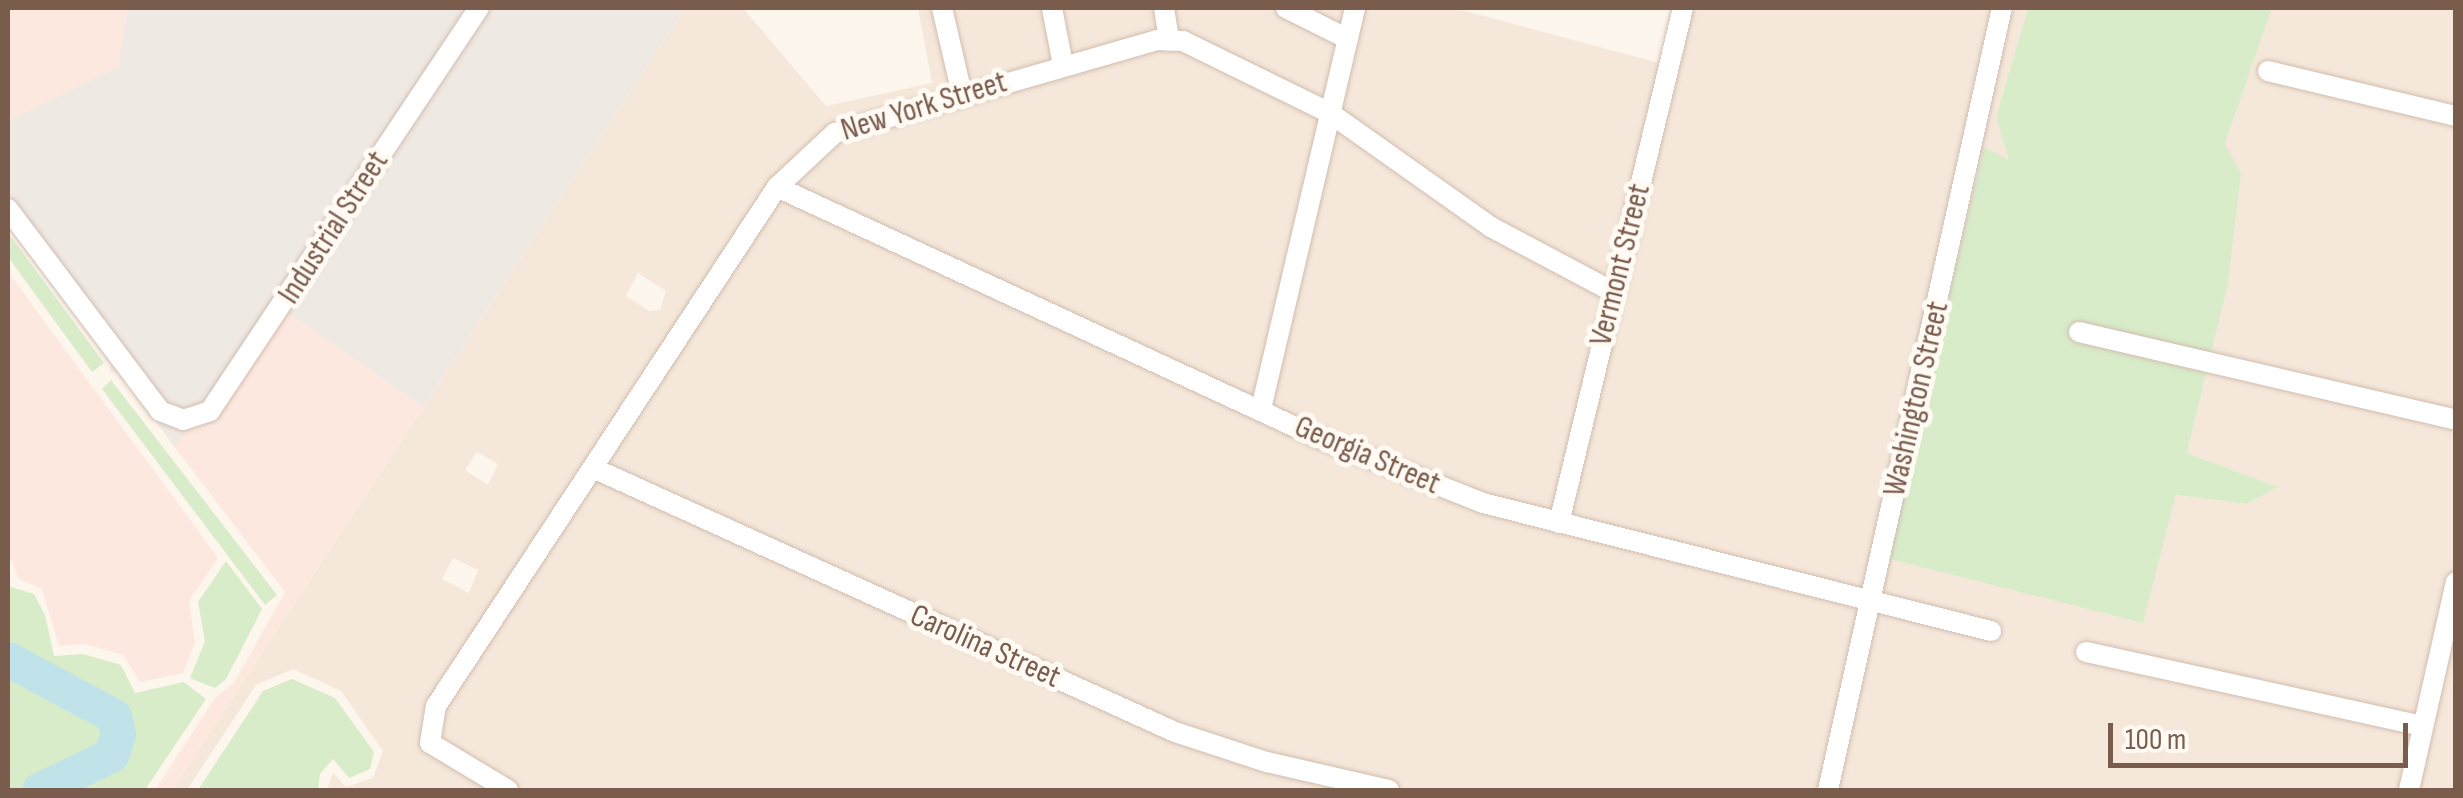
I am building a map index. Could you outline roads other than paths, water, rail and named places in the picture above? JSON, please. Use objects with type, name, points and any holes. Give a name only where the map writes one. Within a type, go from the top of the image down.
[{"type":"street","name":"Industrial Street","points":[[8,209],[141,391],[183,420],[210,411],[478,8]]},
{"type":"street","points":[[942,8],[962,94]]},
{"type":"street","points":[[1052,8],[1064,66]]},
{"type":"street","points":[[1164,8],[1169,40]]},
{"type":"street","points":[[1286,8],[1348,38]]},
{"type":"street","points":[[1261,409],[1355,8]]},
{"type":"street","name":"Vermont Street","points":[[1559,523],[1683,8]]},
{"type":"street","name":"Washington Street","points":[[1828,790],[2002,8]]},
{"type":"street","name":"New York Street","points":[[508,790],[430,742],[436,706],[777,187],[835,132],[1169,40],[1207,48],[1330,113],[1490,227],[1615,294]]},
{"type":"street","points":[[2268,71],[2456,116]]},
{"type":"street","name":"Georgia Street","points":[[777,187],[1404,474],[1559,523],[1991,631]]},
{"type":"street","points":[[2079,332],[2456,420]]},
{"type":"street","name":"Carolina Street","points":[[593,468],[1175,732],[1267,762],[1389,790]]},
{"type":"street","points":[[2409,790],[2456,582]]},
{"type":"street","points":[[2086,652],[2423,726]]},
{"type":"waterway","points":[[8,659],[114,716],[118,734],[111,755],[39,790]]}]
